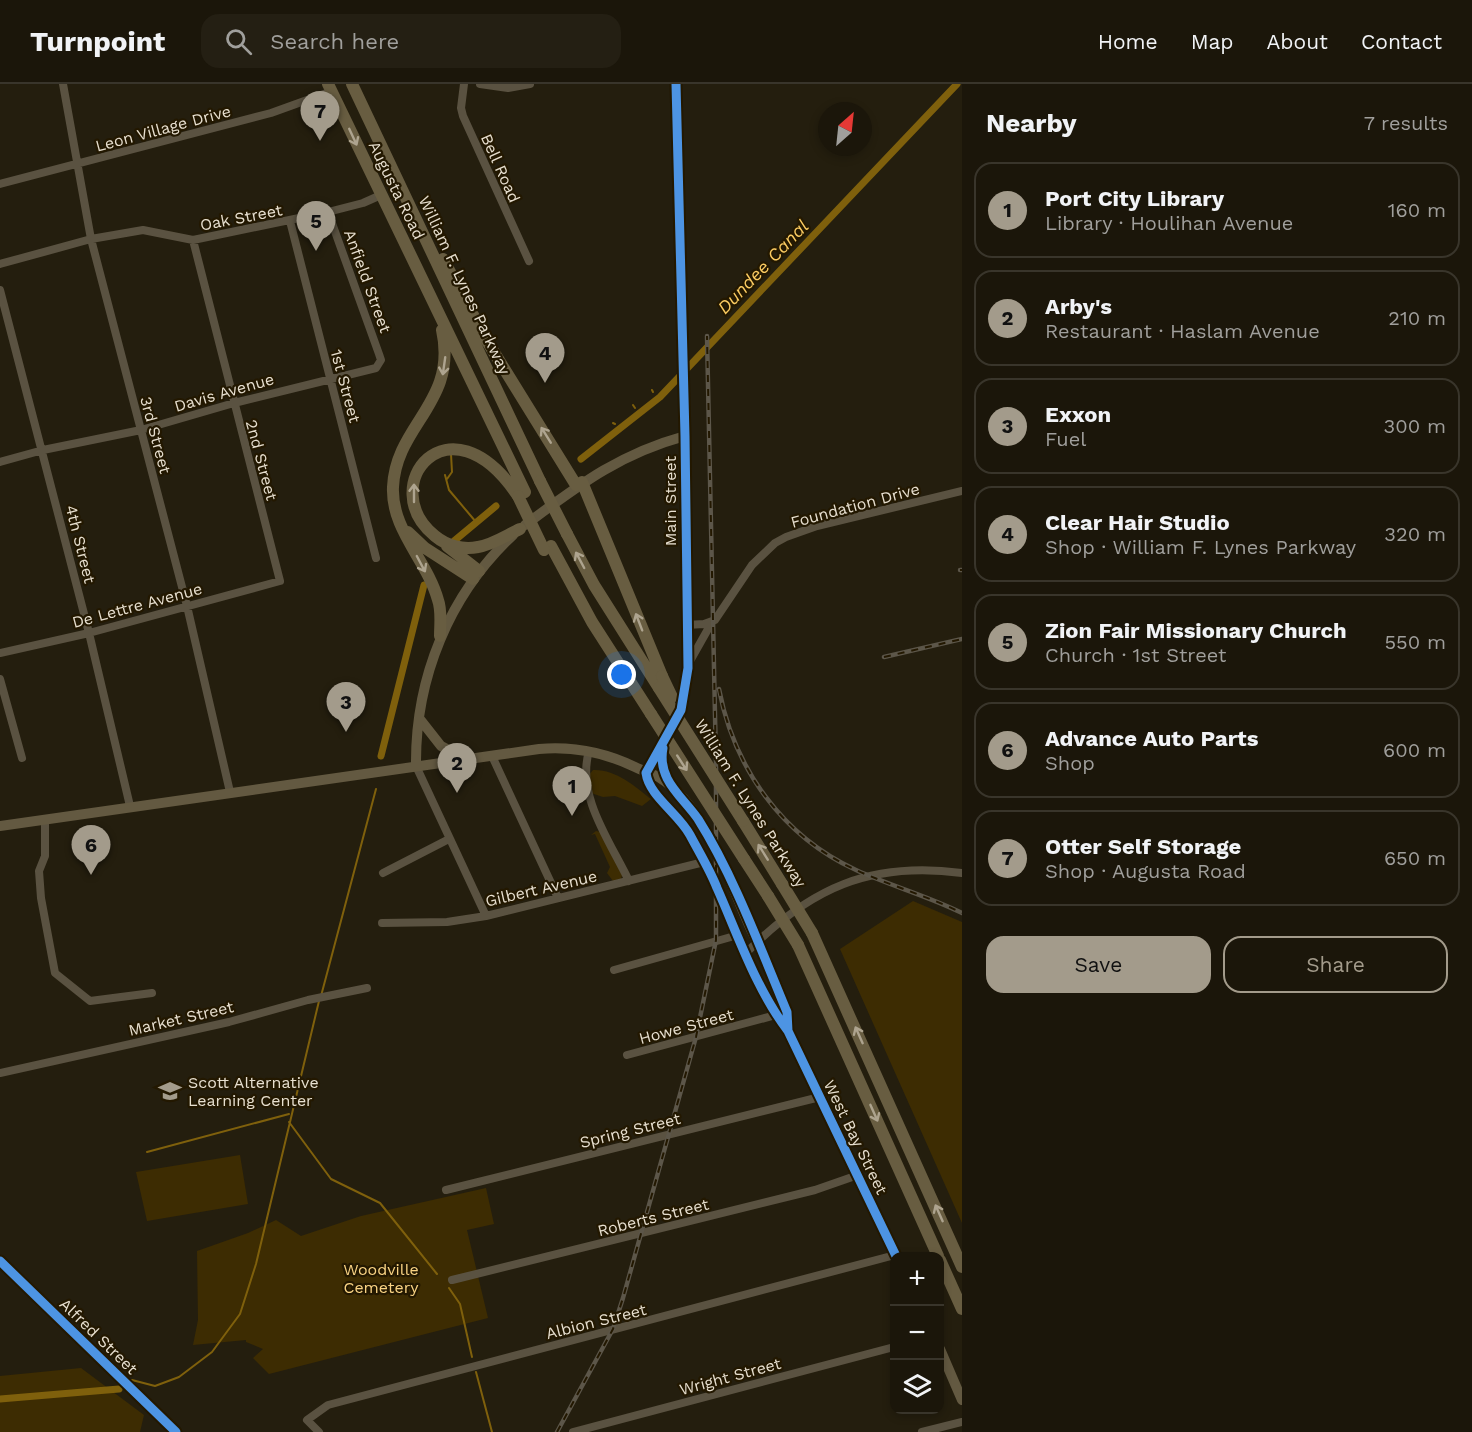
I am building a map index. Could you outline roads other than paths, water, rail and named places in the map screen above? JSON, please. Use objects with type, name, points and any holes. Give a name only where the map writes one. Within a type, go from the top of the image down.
[{"type":"highway","name":"Augusta Road","points":[[352,84],[394,174]]},
{"type":"highway","name":"Augusta Road","points":[[330,88],[437,309]]},
{"type":"highway","points":[[394,174],[487,341],[563,462],[582,482],[661,682]]},
{"type":"highway","name":"William F. Lynes Parkway","points":[[394,174],[540,481],[594,585],[661,682],[689,734],[812,933],[962,1267]]},
{"type":"highway","points":[[437,309],[548,548],[592,622],[798,945],[936,1252]]},
{"type":"highway","points":[[437,309],[445,345],[444,369],[438,392],[397,462],[393,498],[399,522],[436,593],[440,607],[440,636]]},
{"type":"highway","points":[[476,575],[436,537],[417,514],[412,487],[425,461],[439,452],[460,449],[477,455],[495,468],[521,494]]},
{"type":"highway","points":[[399,522],[425,548],[476,575]]},
{"type":"highway","points":[[436,537],[456,547],[479,547],[520,529]]},
{"type":"highway","points":[[944,1269],[962,1309]]},
{"type":"main road","name":"Main Street","points":[[646,773],[681,711],[688,668],[676,84]]},
{"type":"main road","points":[[416,766],[419,718],[428,674],[440,636],[476,575],[520,529],[582,482],[651,446],[685,436]]},
{"type":"main road","points":[[419,718],[441,746],[466,759]]},
{"type":"main road","points":[[664,742],[662,765],[672,788]]},
{"type":"main road","points":[[0,826],[548,748],[589,750],[660,777],[672,788]]},
{"type":"main road","points":[[646,773],[647,784],[679,818],[704,862]]},
{"type":"main road","name":"West Bay Street","points":[[672,788],[698,820],[716,853],[787,1012],[788,1031]]},
{"type":"main road","name":"West Bay Street","points":[[704,862],[776,1015],[788,1031],[894,1252]]},
{"type":"main road","name":"Alfred Street","points":[[0,1261],[176,1432]]},
{"type":"main road","points":[[944,1360],[962,1400]]},
{"type":"street","name":"3rd Street","points":[[63,84],[91,240],[187,606],[230,792]]},
{"type":"street","name":"Bell Road","points":[[464,84],[460,108],[529,261]]},
{"type":"street","points":[[480,84],[508,88],[530,84]]},
{"type":"street","name":"Leon Village Drive","points":[[0,184],[271,113],[330,88]]},
{"type":"street","name":"Oak Street","points":[[0,264],[91,240],[143,230],[193,240],[328,212],[363,203],[381,195]]},
{"type":"street","name":"Anfield Street","points":[[328,212],[381,360]]},
{"type":"street","name":"1st Street","points":[[290,221],[376,558]]},
{"type":"street","name":"2nd Street","points":[[193,240],[280,581]]},
{"type":"street","name":"4th Street","points":[[0,290],[43,450],[130,806]]},
{"type":"street","name":"Davis Avenue","points":[[0,462],[43,450],[141,430],[234,403],[376,368],[381,360]]},
{"type":"street","name":"Foundation Drive","points":[[688,668],[696,647],[712,622],[752,565],[775,543],[817,526],[962,490]]},
{"type":"street","name":"De Lettre Avenue","points":[[0,653],[89,633],[280,581]]},
{"type":"street","points":[[686,625],[712,622]]},
{"type":"street","points":[[0,679],[21,758]]},
{"type":"street","points":[[589,750],[584,769],[588,796],[629,881]]},
{"type":"street","points":[[492,756],[558,898]]},
{"type":"street","points":[[416,766],[486,916]]},
{"type":"street","points":[[45,819],[45,856],[39,871],[41,898],[55,973],[90,1001],[152,993]]},
{"type":"street","points":[[383,873],[449,838]]},
{"type":"street","name":"Gilbert Avenue","points":[[382,923],[447,922],[486,916],[704,862]]},
{"type":"street","points":[[746,952],[807,900],[834,886],[892,873],[962,873]]},
{"type":"street","points":[[614,970],[738,935]]},
{"type":"street","name":"Market Street","points":[[0,1073],[229,1022],[308,1000],[367,988]]},
{"type":"street","name":"Howe Street","points":[[627,1055],[776,1015]]},
{"type":"street","name":"Spring Street","points":[[446,1190],[820,1097]]},
{"type":"street","name":"Roberts Street","points":[[452,1280],[815,1190],[858,1175]]},
{"type":"street","name":"Albion Street","points":[[319,1432],[307,1420],[322,1407],[367,1393],[890,1258]]},
{"type":"street","name":"Wright Street","points":[[573,1432],[890,1348]]},
{"type":"street","points":[[922,1432],[962,1422]]},
{"type":"waterway","name":"Dundee Canal","points":[[581,459],[660,397],[957,84]]},
{"type":"waterway","points":[[447,479],[452,472],[451,454]]},
{"type":"waterway","points":[[445,475],[449,490],[476,522]]},
{"type":"waterway","name":"Dundee Canal","points":[[454,541],[496,506]]},
{"type":"waterway","name":"Dundee Canal","points":[[381,756],[424,585]]},
{"type":"waterway","points":[[321,996],[376,789]]},
{"type":"waterway","points":[[132,1380],[155,1386],[179,1377],[212,1352],[240,1314],[256,1264],[319,1001]]},
{"type":"waterway","points":[[147,1152],[289,1114]]},
{"type":"waterway","points":[[289,1122],[331,1179],[380,1203],[437,1274]]},
{"type":"waterway","points":[[449,1288],[460,1304],[472,1357]]},
{"type":"waterway","points":[[476,1372],[492,1432]]},
{"type":"waterway","points":[[0,1399],[119,1389]]},
{"type":"railway","points":[[557,1432],[613,1329],[696,1037],[716,940],[716,762],[707,336]]},
{"type":"railway","points":[[884,657],[962,639]]},
{"type":"railway","points":[[719,689],[736,746],[749,772],[784,819],[829,856],[856,870],[962,913]]},
{"type":"place","name":"Otter Self Storage","points":[[320,141]]},
{"type":"place","name":"Zion Fair Missionary Church","points":[[316,251]]},
{"type":"place","name":"Clear Hair Studio","points":[[545,383]]},
{"type":"place","name":"Exxon","points":[[346,732]]},
{"type":"place","name":"Arby's","points":[[457,793]]},
{"type":"place","name":"Port City Library","points":[[572,816]]},
{"type":"place","name":"Advance Auto Parts","points":[[91,875]]},
{"type":"place","name":"Scott Alternative Learning Center","points":[[170,1091]]},
{"type":"park label","name":"Woodville Cemetery","points":[[381,1278]]}]
